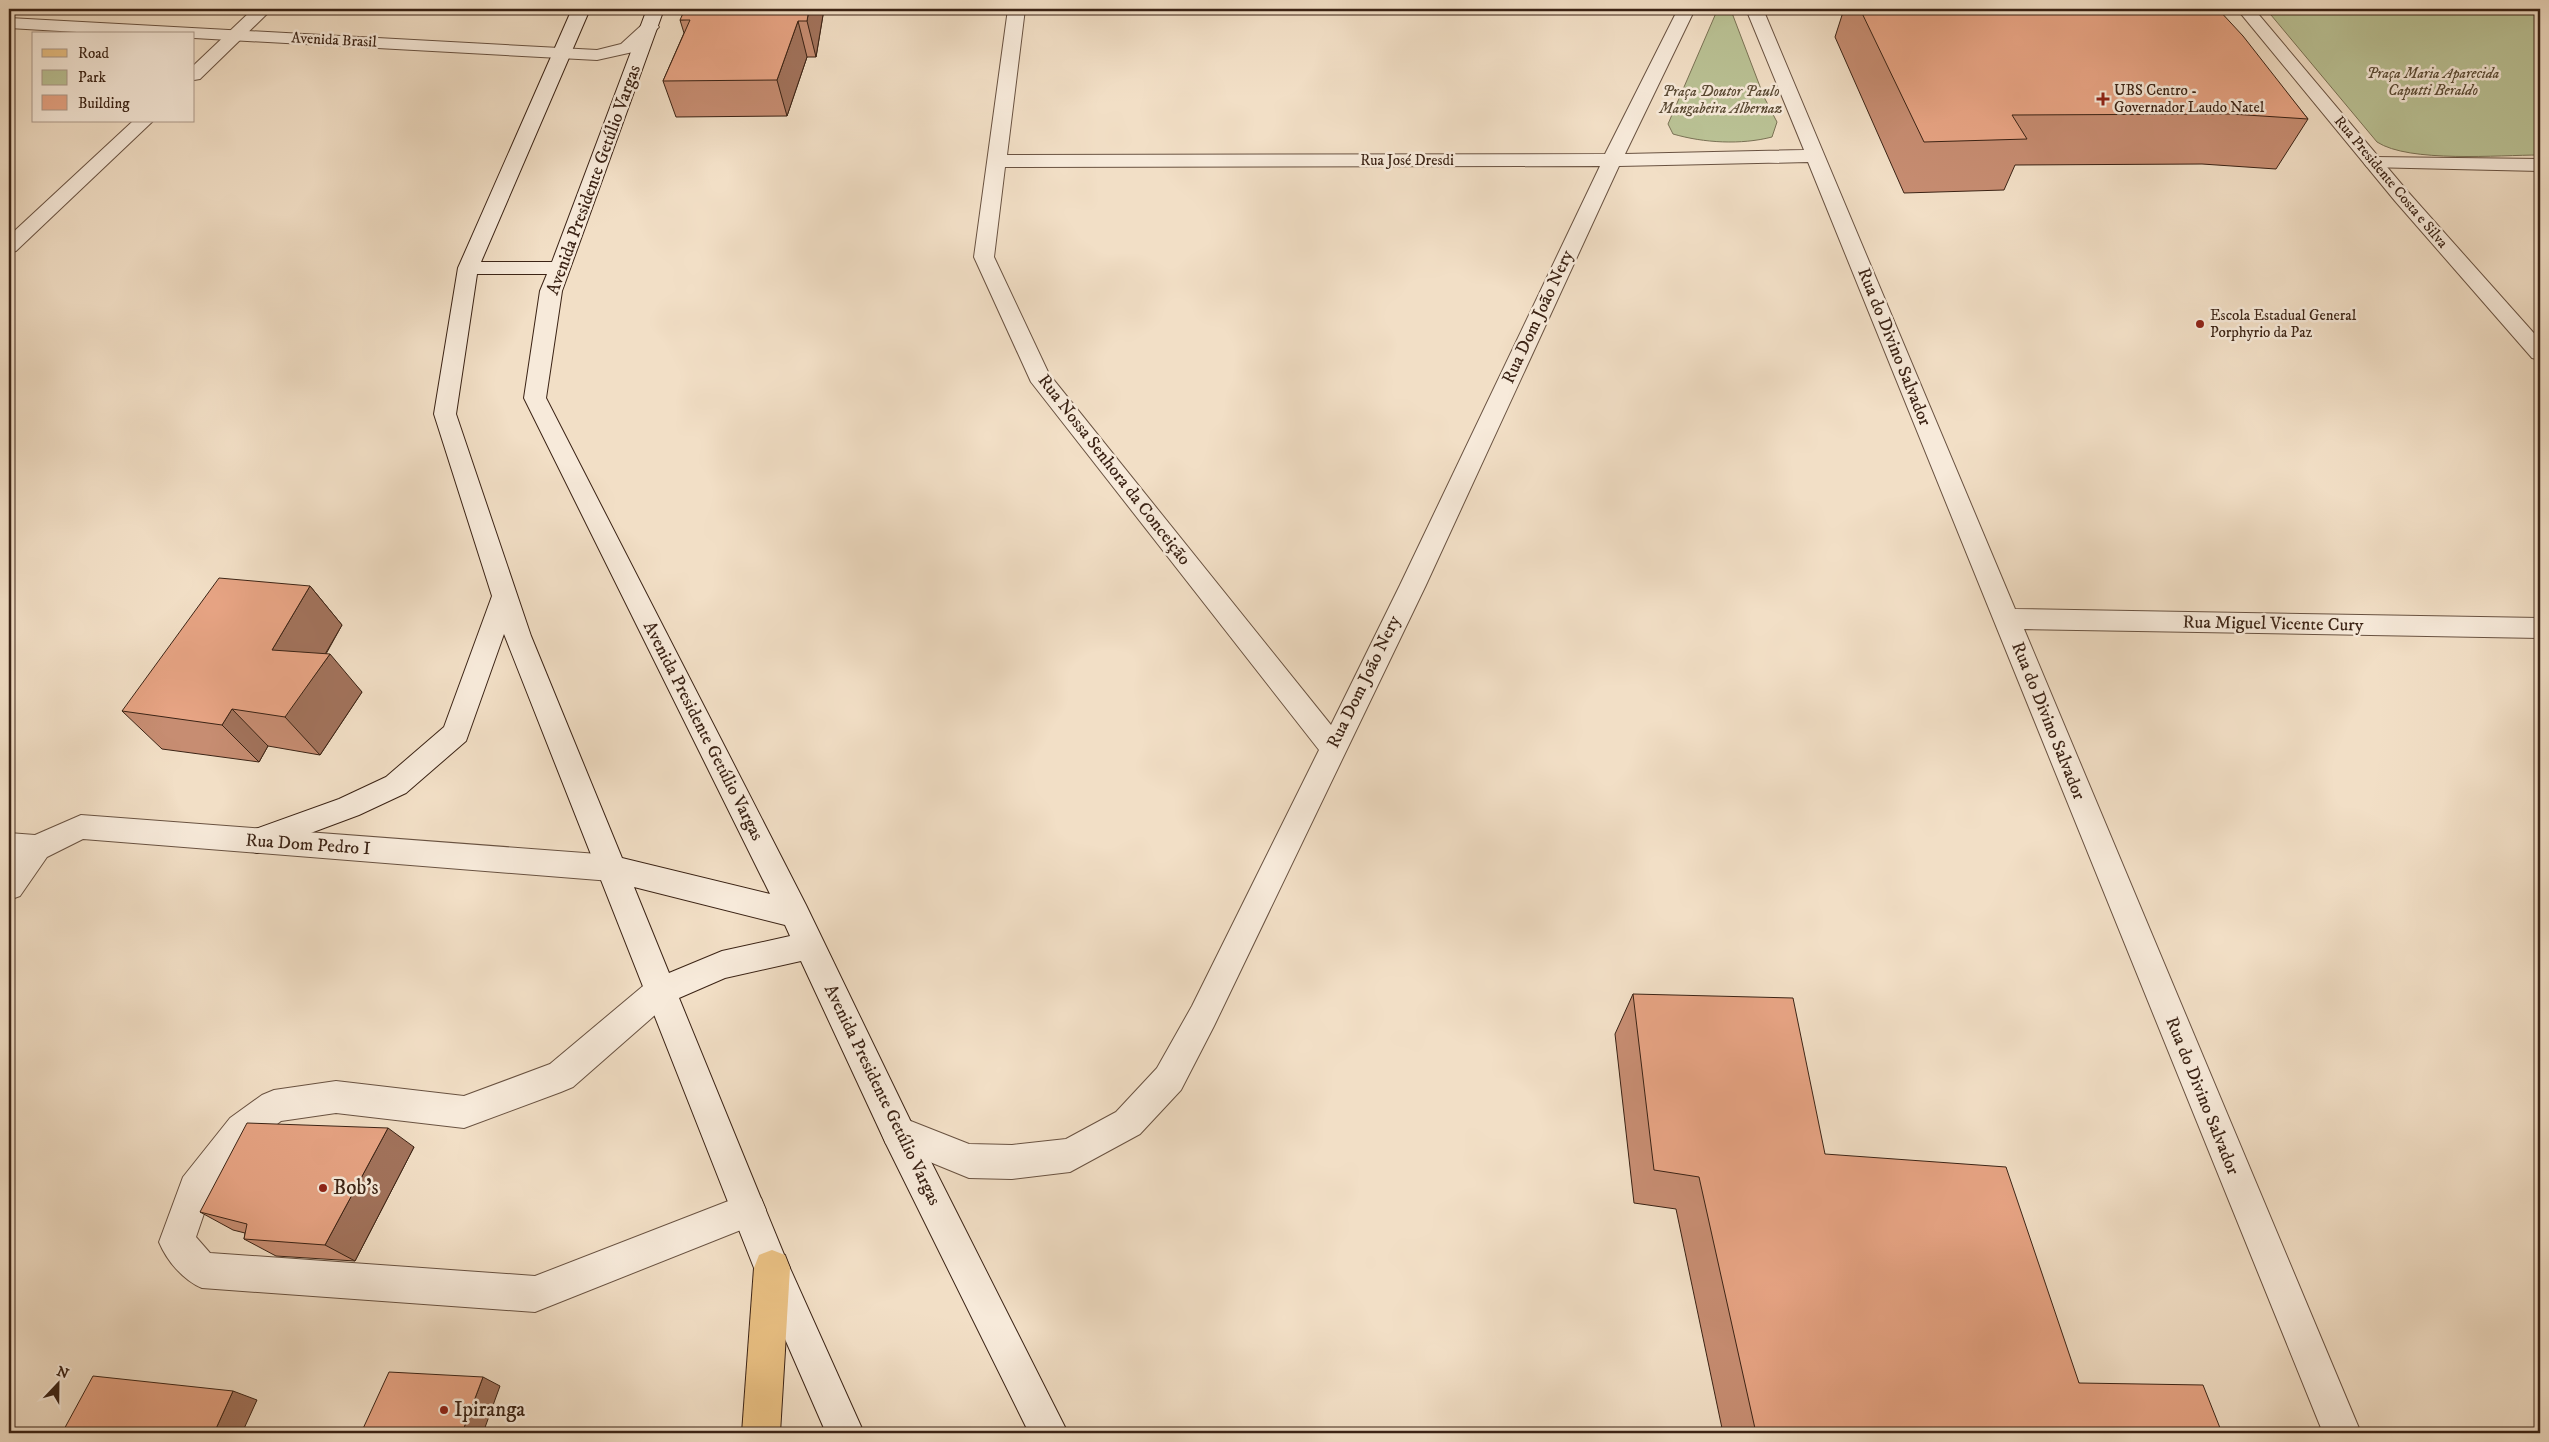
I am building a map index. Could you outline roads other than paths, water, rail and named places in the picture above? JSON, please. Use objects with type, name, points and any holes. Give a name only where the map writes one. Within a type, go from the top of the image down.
[{"type":"main road","points":[[761,1433],[772,1268]]},
{"type":"street","points":[[195,73],[263,9]]},
{"type":"street","points":[[582,9],[468,268],[445,414],[518,636],[772,1268],[845,1433]]},
{"type":"street","name":"Rua Nossa Senhora da Conceição","points":[[1016,9],[998,161],[984,257],[1039,377],[1332,746]]},
{"type":"street","name":"Rua Dom João Nery","points":[[898,1132],[969,1161],[1012,1162],[1070,1155],[1128,1123],[1169,1079],[1190,1040],[1332,746],[1413,584],[1612,160],[1686,9]]},
{"type":"street","name":"Rua do Divino Salvador","points":[[1755,9],[2342,1433]]},
{"type":"street","name":"Rua Presidente Costa e Silva","points":[[2245,9],[2374,163],[2540,354]]},
{"type":"street","name":"Avenida Brasil","points":[[195,33],[597,55],[628,48],[653,18]]},
{"type":"street","name":"Avenida Presidente Getúlio Vargas","points":[[653,18],[551,291],[535,398],[795,914],[898,1132],[1049,1433]]},
{"type":"street","name":"Avenida Brasil","points":[[9,23],[179,32]]},
{"type":"street","points":[[9,247],[143,122]]},
{"type":"street","name":"Rua José Dresdi","points":[[998,161],[1612,160],[1816,156]]},
{"type":"street","points":[[2374,163],[2540,165]]},
{"type":"street","points":[[468,268],[559,268]]},
{"type":"street","points":[[257,841],[349,807],[396,785],[456,733],[505,596]]},
{"type":"street","name":"Rua Miguel Vicente Cury","points":[[2006,619],[2540,628]]},
{"type":"street","name":"Rua Dom Pedro I","points":[[23,846],[81,827],[611,868],[795,914]]},
{"type":"street","points":[[9,887],[23,846]]},
{"type":"street","points":[[750,1210],[536,1294],[202,1270],[177,1242],[195,1189],[242,1130],[274,1106],[336,1097],[464,1112],[561,1076],[660,991],[722,965],[810,945]]},
{"type":"place","name":"UBS Centro - Governador Laudo Natel","points":[[2103,99]]},
{"type":"place","name":"Escola Estadual General Porphyrio da Paz","points":[[2200,324]]},
{"type":"place","name":"Bob's","points":[[323,1188]]},
{"type":"place","name":"Ipiranga","points":[[444,1410]]},
{"type":"park label","name":"Praça Maria Aparecida Caputti Beraldo","points":[[2433,82]]},
{"type":"park label","name":"Praça Doutor Paulo Mangabeira Albernaz","points":[[1721,100]]}]
